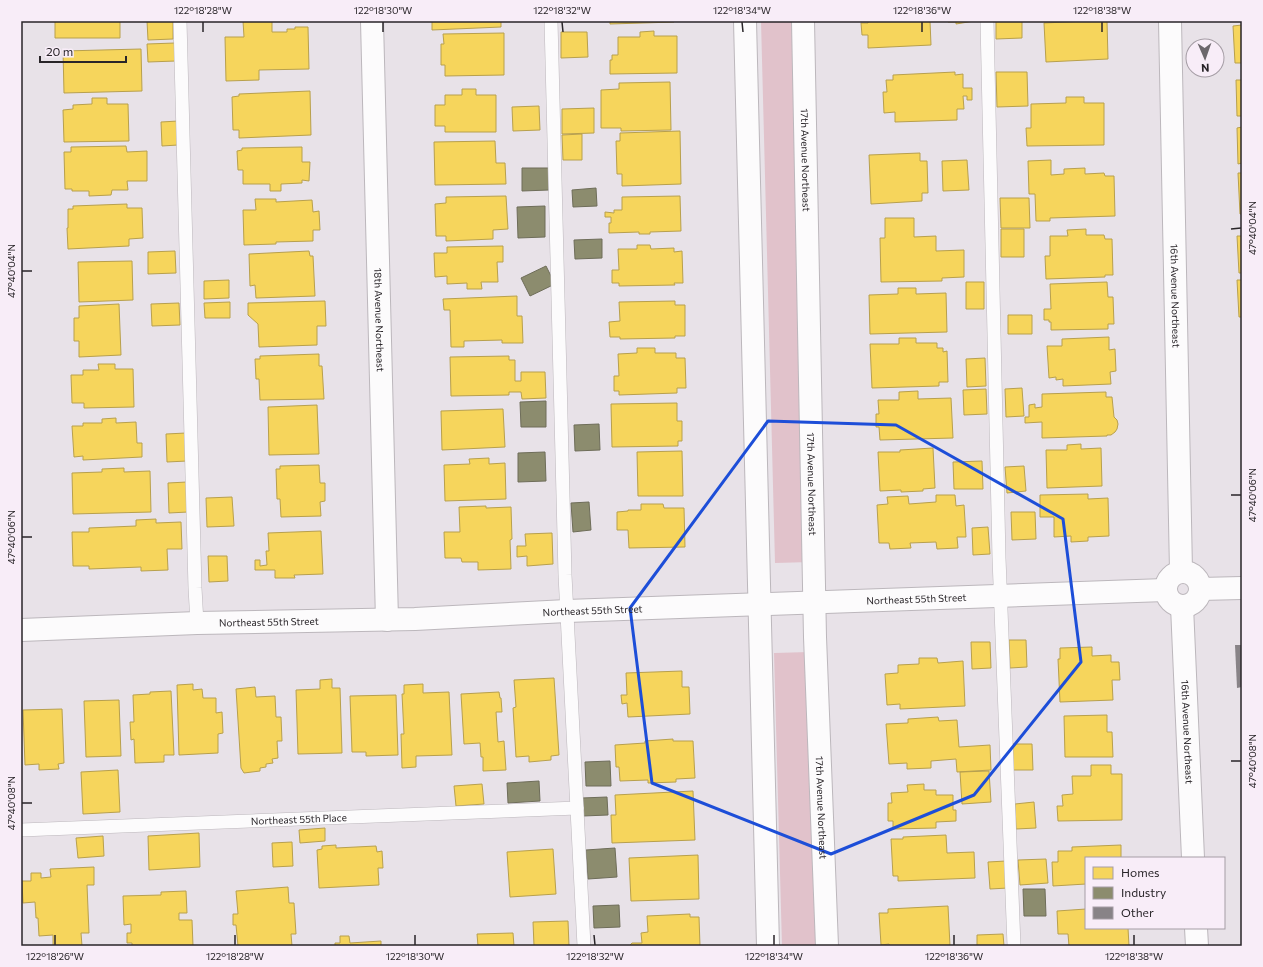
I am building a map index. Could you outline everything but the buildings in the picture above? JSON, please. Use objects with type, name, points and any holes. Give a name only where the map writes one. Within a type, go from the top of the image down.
[{"type":"street","name":"18th Avenue Northeast","points":[[372,21],[387,620]]},
{"type":"street","points":[[745,21],[768,946]]},
{"type":"street","name":"17th Avenue Northeast","points":[[803,21],[814,602],[827,946]]},
{"type":"street","name":"16th Avenue Northeast","points":[[1170,21],[1181,571]]},
{"type":"street","points":[[1181,571],[1192,574],[1197,578],[1200,589],[1197,599],[1188,606],[1177,605],[1169,600],[1165,590],[1167,580],[1176,572],[1181,571]]},
{"type":"street","points":[[1200,589],[1242,588]]},
{"type":"street","name":"Northeast 55th Street","points":[[21,630],[198,623],[387,620],[567,611],[1165,590]]},
{"type":"street","name":"16th Avenue Northeast","points":[[1182,606],[1193,857]]},
{"type":"street","points":[[1196,929],[1197,946]]},
{"type":"lane","points":[[180,21],[195,588],[198,623]]},
{"type":"lane","points":[[552,21],[565,575],[584,946]]},
{"type":"lane","points":[[987,21],[1001,596],[1014,946]]},
{"type":"lane","name":"Northeast 55th Place","points":[[21,830],[577,808]]},
{"type":"highlighted area","points":[[768,421],[896,425],[1063,519],[1081,662],[974,795],[831,854],[652,783],[630,608]]},
{"type":"shaded area","points":[[761,21],[797,21],[811,562],[775,563]]},
{"type":"shaded area","points":[[809,652],[816,946],[782,946],[774,653]]}]
